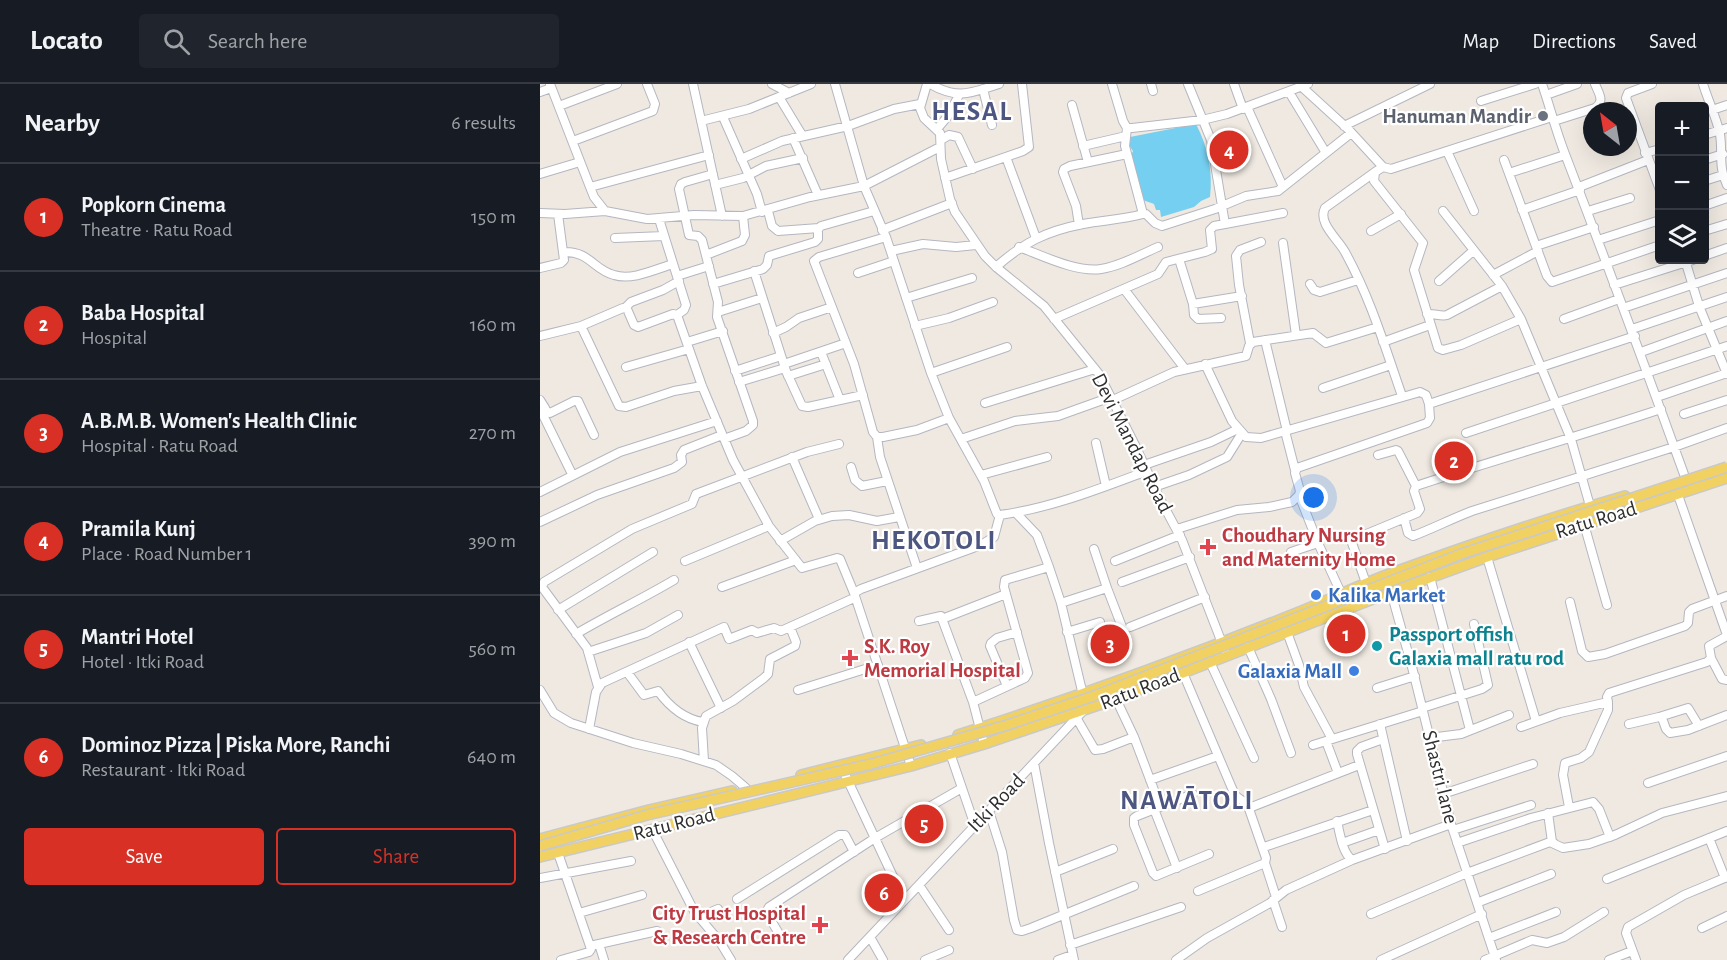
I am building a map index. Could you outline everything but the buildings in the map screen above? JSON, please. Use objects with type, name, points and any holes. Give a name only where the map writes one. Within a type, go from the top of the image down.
[{"type":"main road","name":"Ratu Road","points":[[540,839],[649,810],[841,766],[980,728],[1083,695],[1366,583],[1590,506],[1727,465]]},
{"type":"main road","points":[[540,846],[648,815],[871,764],[1007,725],[1094,696],[1461,554],[1727,465]]},
{"type":"main road","points":[[540,852],[649,821],[872,770],[1009,730],[1096,701],[1463,560],[1727,473]]},
{"type":"main road","name":"Ratu Road","points":[[540,857],[911,766],[984,744],[1116,699],[1487,556],[1727,478]]},
{"type":"street","points":[[559,106],[617,84]]},
{"type":"street","points":[[573,141],[653,111],[655,104],[647,84]]},
{"type":"street","points":[[693,84],[722,216]]},
{"type":"street","points":[[772,84],[789,93]]},
{"type":"street","points":[[701,121],[723,117],[811,84]]},
{"type":"street","points":[[835,84],[864,186],[891,251],[931,373],[949,418],[990,494],[994,510],[1000,515],[1016,513],[1084,494],[1240,431]]},
{"type":"street","points":[[741,159],[761,149],[802,135],[848,126],[894,109],[920,104],[928,84],[959,95],[999,84]]},
{"type":"street","points":[[945,178],[1029,147],[1022,84]]},
{"type":"street","points":[[1112,84],[1127,132],[1127,154],[1143,214]]},
{"type":"street","points":[[1188,84],[1214,152],[1225,224]]},
{"type":"street","points":[[1234,84],[1283,188]]},
{"type":"street","points":[[1344,126],[1430,84]]},
{"type":"street","points":[[1481,101],[1535,84]]},
{"type":"street","points":[[1542,84],[1685,477]]},
{"type":"street","points":[[1546,95],[1577,84]]},
{"type":"street","points":[[1083,146],[1127,132],[1202,120],[1245,108],[1305,86],[1383,167],[1400,168],[1447,151],[1595,108],[1601,99],[1595,84]]},
{"type":"street","points":[[1652,84],[1628,93],[1626,98],[1655,172]]},
{"type":"street","points":[[1706,85],[1712,110],[1723,129],[1724,156],[1721,170],[1727,185]]},
{"type":"street","points":[[540,92],[550,86],[594,197],[605,211]]},
{"type":"street","points":[[983,89],[992,125]]},
{"type":"street","points":[[1289,92],[1326,153]]},
{"type":"street","points":[[937,129],[948,116],[959,95]]},
{"type":"street","points":[[779,97],[802,135]]},
{"type":"street","name":"Devi Mandap Road","points":[[920,104],[924,118],[937,129],[940,159],[952,203],[976,245],[996,267],[1039,301],[1095,369],[1112,398],[1154,487],[1179,532],[1227,656]]},
{"type":"street","points":[[1072,105],[1088,162]]},
{"type":"street","points":[[1712,110],[1727,105]]},
{"type":"street","points":[[723,117],[765,212],[772,226],[778,231],[819,228],[874,211]]},
{"type":"street","points":[[996,267],[1019,247],[1035,238],[1079,225],[1146,214],[1155,224],[1162,226],[1246,196],[1275,192],[1351,133]]},
{"type":"street","points":[[540,213],[605,211],[659,219],[685,216],[743,216],[765,212],[819,195],[864,186],[940,144],[949,135],[958,137],[973,169]]},
{"type":"street","points":[[793,138],[819,195]]},
{"type":"street","points":[[1447,151],[1474,211]]},
{"type":"street","points":[[1522,210],[1580,188],[1655,151]]},
{"type":"street","points":[[1079,225],[1076,206],[1063,172],[1067,167],[1127,154]]},
{"type":"street","points":[[590,187],[709,155]]},
{"type":"street","points":[[1509,173],[1566,155]]},
{"type":"street","points":[[1709,159],[1724,156]]},
{"type":"street","points":[[1006,157],[1035,238]]},
{"type":"street","points":[[715,185],[749,176],[766,166],[802,158]]},
{"type":"street","points":[[1504,160],[1547,276],[1552,282],[1655,246]]},
{"type":"street","points":[[540,174],[580,162]]},
{"type":"street","points":[[1383,167],[1323,212],[1324,222],[1341,244],[1358,280],[1378,327],[1402,396]]},
{"type":"street","points":[[1375,172],[1374,181],[1423,243],[1414,270],[1436,344],[1443,350],[1461,345],[1521,319]]},
{"type":"street","points":[[540,522],[597,495],[674,468],[682,462],[681,455],[684,450],[746,430],[753,425],[723,331],[706,255],[700,237],[689,235],[679,189],[681,184],[713,174]]},
{"type":"street","points":[[1709,180],[1723,175]]},
{"type":"street","points":[[1588,211],[1630,198]]},
{"type":"street","points":[[1709,204],[1727,198]]},
{"type":"street","points":[[917,568],[887,481],[877,437],[873,432],[846,343],[814,261],[816,258],[884,233],[952,203]]},
{"type":"street","points":[[1443,211],[1502,286],[1521,319],[1571,439],[1590,506]]},
{"type":"street","points":[[1054,319],[1158,274],[1166,262],[1209,251],[1212,249],[1210,230],[1214,226],[1283,213]]},
{"type":"street","points":[[540,268],[563,262],[564,252],[558,214]]},
{"type":"street","points":[[1371,231],[1401,214]]},
{"type":"street","points":[[706,255],[742,241],[745,235],[743,216]]},
{"type":"street","points":[[625,308],[634,326],[638,327],[673,314],[677,315],[684,310],[686,305],[659,219]]},
{"type":"street","points":[[1598,240],[1655,221]]},
{"type":"street","points":[[1709,229],[1727,224]]},
{"type":"street","points":[[713,284],[765,267],[771,255],[817,241],[819,228]]},
{"type":"street","points":[[1493,275],[1537,249],[1594,228]]},
{"type":"street","points":[[615,238],[664,236]]},
{"type":"street","points":[[961,439],[1015,422],[1058,416],[1112,398],[1185,369],[1246,356],[1250,344],[1237,252],[1261,242]]},
{"type":"street","points":[[1283,243],[1296,335]]},
{"type":"street","points":[[891,251],[922,244],[956,247],[976,245]]},
{"type":"street","points":[[1019,247],[1070,265],[1097,270],[1117,265],[1158,247]]},
{"type":"street","points":[[1709,254],[1727,248]]},
{"type":"street","points":[[1439,281],[1473,251]]},
{"type":"street","points":[[564,252],[579,253],[612,275],[621,277],[673,264]]},
{"type":"street","points":[[1179,259],[1193,304],[1194,315],[1198,319],[1221,318]]},
{"type":"street","points":[[858,273],[894,261]]},
{"type":"street","points":[[1614,285],[1676,264]]},
{"type":"street","points":[[1657,397],[1727,373],[1700,306],[1689,264]]},
{"type":"street","points":[[540,336],[581,326],[625,308],[631,302],[663,290],[678,279],[709,266]]},
{"type":"street","points":[[754,271],[784,366],[805,407],[863,395]]},
{"type":"street","points":[[1623,308],[1727,273]]},
{"type":"street","points":[[906,298],[972,278]]},
{"type":"street","points":[[1310,284],[1314,290],[1320,292],[1358,280]]},
{"type":"street","points":[[1427,314],[1447,315],[1502,286]]},
{"type":"street","points":[[1124,289],[1185,369]]},
{"type":"street","points":[[1193,304],[1242,296]]},
{"type":"street","points":[[1429,404],[1540,367],[1727,297]]},
{"type":"street","points":[[718,312],[762,298]]},
{"type":"street","points":[[1564,319],[1619,299]]},
{"type":"street","points":[[915,326],[949,318],[993,302]]},
{"type":"street","points":[[773,333],[799,318],[832,307]]},
{"type":"street","points":[[677,315],[723,437],[769,526],[802,568],[840,558],[911,766]]},
{"type":"street","points":[[1641,352],[1727,321]]},
{"type":"street","points":[[1383,342],[1430,325]]},
{"type":"street","points":[[581,326],[619,406],[626,407],[674,391],[702,386]]},
{"type":"street","points":[[1250,344],[1315,333],[1326,343],[1378,327]]},
{"type":"street","points":[[626,367],[723,331]]},
{"type":"street","points":[[1265,340],[1300,491],[1299,495],[1341,593]]},
{"type":"street","points":[[739,382],[846,343]]},
{"type":"street","points":[[1466,433],[1727,346]]},
{"type":"street","points":[[931,373],[1006,347]]},
{"type":"street","points":[[821,352],[840,400]]},
{"type":"street","points":[[735,371],[826,364]]},
{"type":"street","points":[[1205,364],[1227,413],[1240,431],[1253,438],[1286,431],[1402,396],[1422,392],[1426,395],[1431,418],[1427,423],[1295,470]]},
{"type":"street","points":[[1323,388],[1391,365]]},
{"type":"street","points":[[985,403],[1095,369]]},
{"type":"street","points":[[540,400],[542,413],[550,432],[572,474]]},
{"type":"street","points":[[1684,414],[1727,400]]},
{"type":"street","points":[[542,413],[550,413],[578,401],[594,435]]},
{"type":"street","points":[[1416,486],[1661,409]]},
{"type":"street","points":[[877,437],[917,430],[949,418]]},
{"type":"street","points":[[541,491],[620,452],[717,421]]},
{"type":"street","points":[[1404,518],[1408,533],[1413,536],[1463,514],[1727,428]]},
{"type":"street","points":[[1154,487],[1222,460],[1230,454],[1240,431]]},
{"type":"street","points":[[1096,443],[1106,486]]},
{"type":"street","points":[[589,729],[598,687],[588,652],[541,587],[544,582],[632,529],[692,504],[696,494],[792,457],[839,444]]},
{"type":"street","points":[[1366,583],[1352,540],[1417,513],[1420,509],[1414,491],[1416,486],[1398,451],[1378,454]]},
{"type":"street","points":[[792,457],[819,519]]},
{"type":"street","points":[[981,475],[1047,457]]},
{"type":"street","points":[[851,467],[855,480],[862,486],[887,481]]},
{"type":"street","points":[[1115,561],[1179,532],[1237,510],[1285,505],[1299,495]]},
{"type":"street","points":[[1678,495],[1727,635],[1709,646],[1711,657],[1722,678],[1727,680]]},
{"type":"street","points":[[1016,513],[1037,536],[1049,567],[1083,695],[1084,710]]},
{"type":"street","points":[[780,541],[819,519],[838,515],[877,520],[899,517]]},
{"type":"street","points":[[598,687],[602,683],[724,627],[729,639],[752,630],[762,633],[774,628],[781,631],[917,568],[987,542],[997,532],[1000,515]]},
{"type":"street","points":[[1584,524],[1607,605]]},
{"type":"street","points":[[685,561],[769,526]]},
{"type":"street","points":[[1291,552],[1318,543]]},
{"type":"street","points":[[1094,549],[1126,640]]},
{"type":"street","points":[[558,610],[653,552]]},
{"type":"street","points":[[1487,556],[1536,721]]},
{"type":"street","points":[[1122,582],[1190,557]]},
{"type":"street","points":[[722,587],[796,560]]},
{"type":"street","points":[[973,702],[1025,678],[1028,673],[1004,582],[1008,577],[1049,567]]},
{"type":"street","points":[[1430,577],[1470,730]]},
{"type":"street","points":[[576,634],[674,580]]},
{"type":"street","points":[[1060,603],[1107,588]]},
{"type":"street","name":"Shastri lane","points":[[1391,592],[1415,676],[1452,827],[1496,958]]},
{"type":"street","points":[[942,619],[1006,594]]},
{"type":"street","points":[[1570,602],[1582,651],[1588,657],[1605,654],[1685,626],[1692,609],[1727,596]]},
{"type":"street","points":[[1130,627],[1205,597]]},
{"type":"street","points":[[588,652],[646,633],[678,615]]},
{"type":"street","points":[[919,621],[941,616],[973,702],[984,744]]},
{"type":"street","points":[[1067,633],[1100,622]]},
{"type":"street","points":[[1313,745],[1380,724],[1488,685],[1474,624]]},
{"type":"street","points":[[704,761],[703,722],[706,716],[745,693],[768,674],[770,659],[773,656],[795,646],[796,642],[790,627]]},
{"type":"street","points":[[1007,686],[990,646],[998,638],[1017,632]]},
{"type":"street","points":[[1287,632],[1299,664],[1304,687],[1329,740],[1338,772]]},
{"type":"street","points":[[689,642],[721,708]]},
{"type":"street","points":[[1248,647],[1291,753]]},
{"type":"street","points":[[1569,807],[1563,776],[1565,763],[1581,758],[1589,752],[1608,710],[1607,697],[1610,693],[1707,662],[1711,657]]},
{"type":"street","points":[[1210,662],[1254,758]]},
{"type":"street","points":[[798,690],[878,665]]},
{"type":"street","points":[[627,672],[644,695],[658,691],[669,706],[695,721],[703,722]]},
{"type":"street","points":[[1182,673],[1236,797],[1246,803],[1249,808],[1264,848],[1265,863],[1282,927]]},
{"type":"street","points":[[1377,688],[1415,676]]},
{"type":"street","points":[[540,690],[554,713],[571,723],[704,761],[727,771],[746,788]]},
{"type":"street","points":[[1116,699],[1134,737],[1150,780],[1177,868]]},
{"type":"street","points":[[1521,727],[1608,702]]},
{"type":"street","points":[[1629,724],[1688,708],[1699,726]]},
{"type":"street","name":"Itki Road","points":[[848,960],[1084,710]]},
{"type":"street","points":[[1429,738],[1451,736],[1509,715]]},
{"type":"street","points":[[1659,717],[1662,718],[1670,733],[1699,726],[1727,715]]},
{"type":"street","points":[[1077,719],[1095,750],[1134,737]]},
{"type":"street","points":[[1380,724],[1407,841]]},
{"type":"street","points":[[1383,739],[1359,748],[1357,754],[1385,849]]},
{"type":"street","points":[[950,753],[975,826]]},
{"type":"street","points":[[1150,780],[1218,756]]},
{"type":"street","points":[[1648,783],[1727,756]]},
{"type":"street","points":[[1034,763],[1073,957],[1058,960]]},
{"type":"street","points":[[1443,794],[1533,764]]},
{"type":"street","points":[[1249,808],[1359,765]]},
{"type":"street","points":[[841,766],[904,900]]},
{"type":"street","points":[[781,937],[766,910],[875,838],[962,788]]},
{"type":"street","points":[[1193,794],[1137,816],[1133,821],[1151,870],[1156,876],[1209,854]]},
{"type":"street","points":[[1548,813],[1552,842],[1559,847],[1569,847],[1610,837],[1662,813],[1727,796]]},
{"type":"street","points":[[1457,843],[1548,813],[1589,803],[1596,804],[1610,837]]},
{"type":"street","points":[[1176,960],[1222,928],[1275,899],[1286,890],[1353,860],[1452,827],[1531,805]]},
{"type":"street","points":[[1264,848],[1373,810]]},
{"type":"street","points":[[989,811],[1002,852],[1017,930],[1022,931],[1134,886]]},
{"type":"street","points":[[1336,821],[1347,856],[1353,860]]},
{"type":"street","points":[[652,829],[699,917],[720,942],[731,960]]},
{"type":"street","points":[[1342,843],[1379,830]]},
{"type":"street","points":[[1607,879],[1727,831]]},
{"type":"street","points":[[737,898],[839,835],[845,836],[854,852]]},
{"type":"street","points":[[1636,960],[1626,933],[1628,927],[1684,895],[1726,878],[1709,838]]},
{"type":"street","points":[[1371,914],[1467,873],[1550,842],[1554,843]]},
{"type":"street","points":[[1055,872],[1113,849]]},
{"type":"street","points":[[558,853],[590,946],[590,952],[561,960]]},
{"type":"street","points":[[540,878],[631,861]]},
{"type":"street","points":[[1198,891],[1265,863]]},
{"type":"street","points":[[1479,902],[1551,874]]},
{"type":"street","points":[[919,885],[950,930]]},
{"type":"street","points":[[579,913],[642,895]]},
{"type":"street","points":[[1070,945],[1181,907]]},
{"type":"street","points":[[699,917],[718,909]]},
{"type":"street","points":[[1489,938],[1556,912]]},
{"type":"street","points":[[1485,960],[1496,958],[1532,940],[1547,943],[1564,938],[1604,912]]},
{"type":"street","points":[[1381,960],[1482,914]]},
{"type":"street","points":[[1702,928],[1727,916]]},
{"type":"street","points":[[590,946],[657,931]]},
{"type":"street","points":[[870,937],[884,960]]},
{"type":"street","points":[[599,944],[604,960]]},
{"type":"street","points":[[925,960],[949,950]]},
{"type":"street","points":[[1609,960],[1632,951]]},
{"type":"water","points":[[1196,124],[1209,159],[1210,197],[1194,207],[1161,217],[1160,210],[1156,210],[1154,204],[1140,199],[1130,158],[1133,151],[1128,144],[1130,137]]},
{"type":"place","name":"Hanuman Mandir","points":[[1543,116]]},
{"type":"place","name":"Pramila Kunj","points":[[1229,150]]},
{"type":"place","name":"Baba Hospital","points":[[1454,461]]},
{"type":"place","name":"Choudhary Nursing and Maternity Home","points":[[1208,547]]},
{"type":"place","name":"Kalika Market","points":[[1316,595]]},
{"type":"place","name":"Popkorn Cinema","points":[[1346,634]]},
{"type":"place","name":"A.B.M.B. Women's Health Clinic","points":[[1110,644]]},
{"type":"place","name":"Passport offish Galaxia mall ratu rod","points":[[1377,646]]},
{"type":"place","name":"S.K. Roy Memorial Hospital","points":[[850,658]]},
{"type":"place","name":"Galaxia Mall","points":[[1354,671]]},
{"type":"place","name":"Mantri Hotel","points":[[924,824]]},
{"type":"place","name":"Dominoz Pizza | Piska More, Ranchi","points":[[884,893]]},
{"type":"place","name":"City Trust Hospital & Research Centre","points":[[820,925]]},
{"type":"district","name":"HESAL","points":[[972,111]]},
{"type":"district","name":"HEKOTOLI","points":[[934,540]]},
{"type":"district","name":"NAWĀTOLI","points":[[1187,800]]}]
